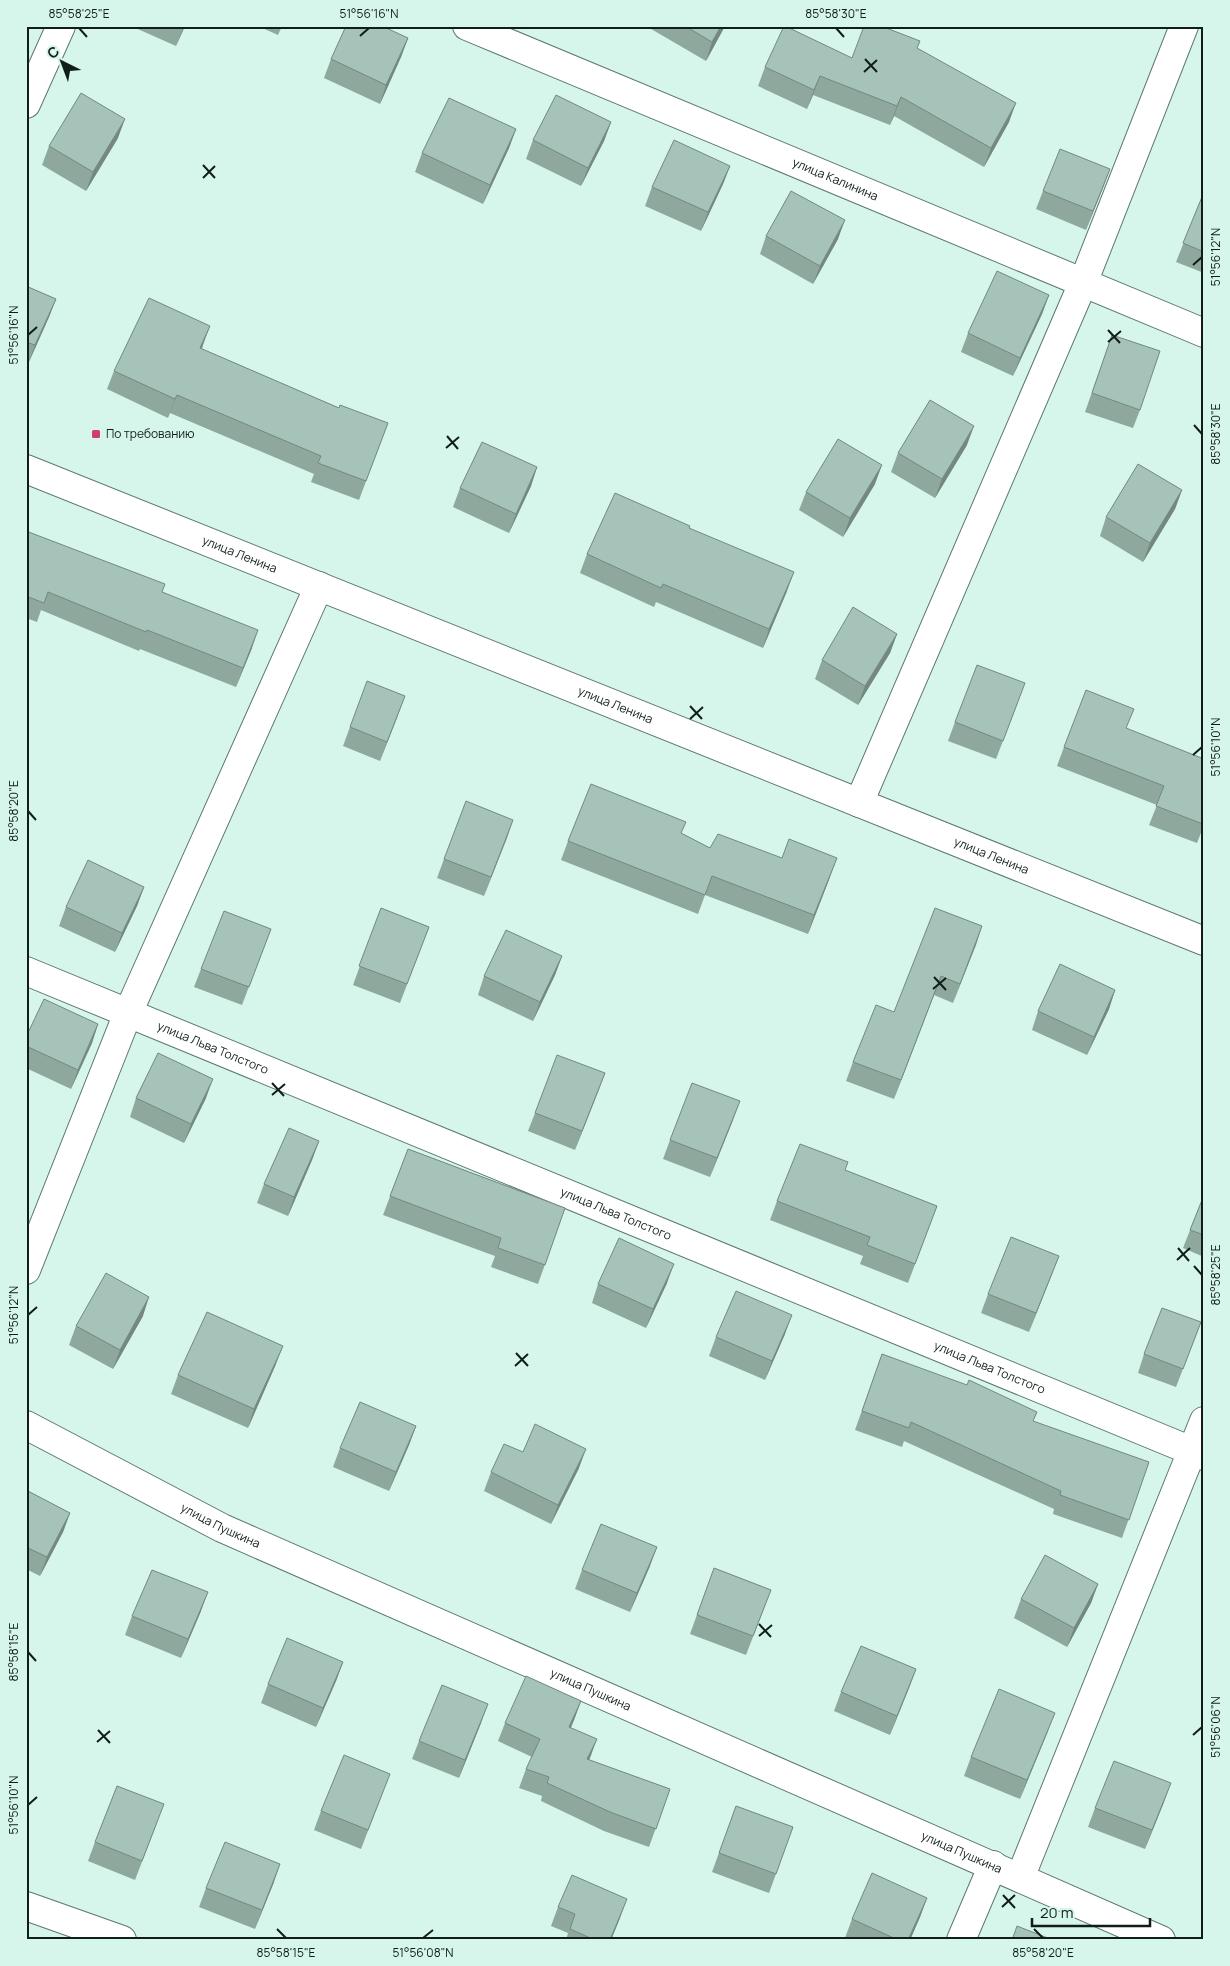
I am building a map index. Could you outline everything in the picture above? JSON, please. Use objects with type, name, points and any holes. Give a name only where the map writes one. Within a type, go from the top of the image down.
[{"type":"street","points":[[26,104],[61,26]]},
{"type":"street","name":"улица Калинина","points":[[467,26],[1204,333]]},
{"type":"street","points":[[860,803],[1083,283],[1184,26]]},
{"type":"street","name":"улица Ленина","points":[[26,469],[1204,941]]},
{"type":"street","points":[[26,1270],[128,1012],[319,586]]},
{"type":"street","name":"улица Льва Толстого","points":[[26,971],[1198,1453]]},
{"type":"street","points":[[1020,1878],[1198,1453],[1204,1422]]},
{"type":"street","name":"улица Пушкина","points":[[26,1424],[222,1528],[1161,1940]]},
{"type":"street","points":[[961,1940],[993,1865]]},
{"type":"street","points":[[26,1906],[122,1940]]},
{"type":"building","points":[[346,26],[382,26],[408,38],[386,85],[331,59]]},
{"type":"building","points":[[685,26],[721,26],[712,42]]},
{"type":"building","points":[[784,26],[852,58],[864,26],[881,26],[920,41],[917,48],[1016,103],[991,148],[901,97],[897,106],[820,76],[814,90],[765,67]]},
{"type":"building","points":[[81,93],[125,119],[93,172],[49,146]]},
{"type":"building","points":[[556,95],[611,122],[588,168],[533,140]]},
{"type":"building","points":[[449,98],[516,129],[490,185],[422,153]]},
{"type":"building","points":[[674,140],[730,166],[708,212],[652,187]]},
{"type":"building","points":[[1060,149],[1110,169],[1093,211],[1043,191]]},
{"type":"building","points":[[791,191],[845,220],[820,266],[766,236]]},
{"type":"building","points":[[1204,192],[1204,252],[1183,243]]},
{"type":"building","points":[[997,271],[1049,295],[1020,358],[968,333]]},
{"type":"building","points":[[26,286],[56,299],[35,345],[26,342]]},
{"type":"building","points":[[149,298],[210,326],[200,348],[339,408],[340,405],[388,423],[366,481],[318,463],[321,456],[177,395],[175,399],[114,371]]},
{"type":"building","points":[[1112,335],[1160,351],[1140,410],[1092,393]]},
{"type":"building","points":[[930,400],[974,426],[942,479],[898,453]]},
{"type":"building","points":[[838,439],[882,465],[850,518],[806,492]]},
{"type":"building","points":[[482,442],[537,467],[516,514],[460,488]]},
{"type":"building","points":[[1138,464],[1182,490],[1150,543],[1106,517]]},
{"type":"building","points":[[615,493],[690,526],[689,528],[794,572],[769,629],[663,584],[661,588],[587,554]]},
{"type":"building","points":[[26,531],[165,584],[162,592],[258,630],[243,668],[147,630],[146,632],[48,592],[44,603],[26,596]]},
{"type":"building","points":[[853,607],[897,634],[865,686],[822,660]]},
{"type":"building","points":[[977,665],[1025,683],[1003,741],[955,722]]},
{"type":"building","points":[[367,681],[405,696],[387,742],[350,727]]},
{"type":"building","points":[[1086,690],[1134,709],[1126,728],[1204,759],[1203,824],[1156,806],[1164,786],[1064,747]]},
{"type":"building","points":[[591,784],[686,822],[681,833],[710,848],[718,834],[782,858],[789,839],[837,858],[814,915],[712,876],[705,895],[568,841]]},
{"type":"building","points":[[466,801],[513,820],[491,877],[444,859]]},
{"type":"building","points":[[88,860],[144,887],[122,933],[66,907]]},
{"type":"building","points":[[381,908],[429,927],[407,984],[359,966]]},
{"type":"building","points":[[935,908],[982,926],[960,984],[941,976],[901,1080],[853,1062],[876,1005],[894,1012]]},
{"type":"building","points":[[224,911],[271,929],[249,987],[201,969]]},
{"type":"building","points":[[506,930],[562,956],[540,1002],[484,976]]},
{"type":"building","points":[[1060,964],[1115,990],[1094,1037],[1038,1011]]},
{"type":"building","points":[[44,999],[98,1024],[78,1070],[26,1046],[26,1037]]},
{"type":"building","points":[[158,1053],[213,1079],[191,1124],[136,1098]]},
{"type":"building","points":[[557,1055],[605,1073],[582,1131],[535,1113]]},
{"type":"building","points":[[692,1083],[740,1101],[717,1158],[670,1140]]},
{"type":"building","points":[[289,1128],[319,1141],[294,1197],[264,1184]]},
{"type":"building","points":[[800,1144],[848,1162],[845,1170],[937,1206],[915,1264],[867,1245],[870,1237],[777,1201]]},
{"type":"building","points":[[408,1149],[565,1208],[545,1265],[498,1248],[501,1238],[390,1196]]},
{"type":"building","points":[[1204,1195],[1204,1235],[1190,1230]]},
{"type":"building","points":[[1011,1237],[1059,1256],[1036,1313],[988,1294]]},
{"type":"building","points":[[619,1238],[674,1264],[653,1309],[598,1284]]},
{"type":"building","points":[[106,1273],[149,1297],[120,1350],[76,1326]]},
{"type":"building","points":[[736,1291],[792,1315],[772,1361],[716,1337]]},
{"type":"building","points":[[1162,1308],[1201,1322],[1183,1369],[1144,1354]]},
{"type":"building","points":[[207,1312],[283,1346],[254,1409],[178,1375]]},
{"type":"building","points":[[882,1354],[967,1385],[969,1380],[1037,1412],[1033,1421],[1149,1462],[1129,1520],[1060,1495],[1061,1491],[911,1422],[909,1428],[862,1411]]},
{"type":"building","points":[[360,1402],[416,1426],[396,1472],[340,1448]]},
{"type":"building","points":[[535,1424],[586,1449],[558,1505],[491,1472],[504,1444],[523,1452]]},
{"type":"building","points":[[26,1490],[70,1513],[47,1557],[26,1547]]},
{"type":"building","points":[[601,1524],[657,1547],[637,1593],[582,1570]]},
{"type":"building","points":[[1045,1555],[1098,1584],[1074,1628],[1021,1599]]},
{"type":"building","points":[[714,1568],[771,1590],[753,1636],[697,1615]]},
{"type":"building","points":[[152,1570],[208,1592],[188,1639],[132,1616]]},
{"type":"building","points":[[287,1638],[343,1662],[323,1708],[268,1684]]},
{"type":"building","points":[[861,1646],[916,1669],[897,1716],[841,1692]]},
{"type":"building","points":[[526,1676],[581,1701],[569,1727],[597,1739],[587,1759],[670,1789],[656,1829],[610,1812],[547,1783],[549,1777],[526,1769],[540,1739],[505,1723]]},
{"type":"building","points":[[442,1685],[488,1704],[465,1760],[419,1741]]},
{"type":"building","points":[[999,1689],[1055,1713],[1027,1780],[971,1757]]},
{"type":"building","points":[[344,1755],[390,1774],[368,1830],[321,1811]]},
{"type":"building","points":[[1114,1761],[1171,1783],[1152,1830],[1095,1808]]},
{"type":"building","points":[[117,1786],[164,1804],[142,1861],[95,1842]]},
{"type":"building","points":[[736,1806],[793,1827],[776,1874],[719,1853]]},
{"type":"building","points":[[225,1842],[280,1864],[262,1910],[206,1888]]},
{"type":"building","points":[[872,1873],[927,1898],[908,1940],[898,1940],[852,1919]]},
{"type":"building","points":[[572,1875],[627,1899],[610,1940],[595,1940],[570,1929],[575,1914],[558,1907]]},
{"type":"building","points":[[1017,1926],[1053,1940],[1012,1940]]},
{"type":"place","name":"По требованию","points":[[96,434]]}]
